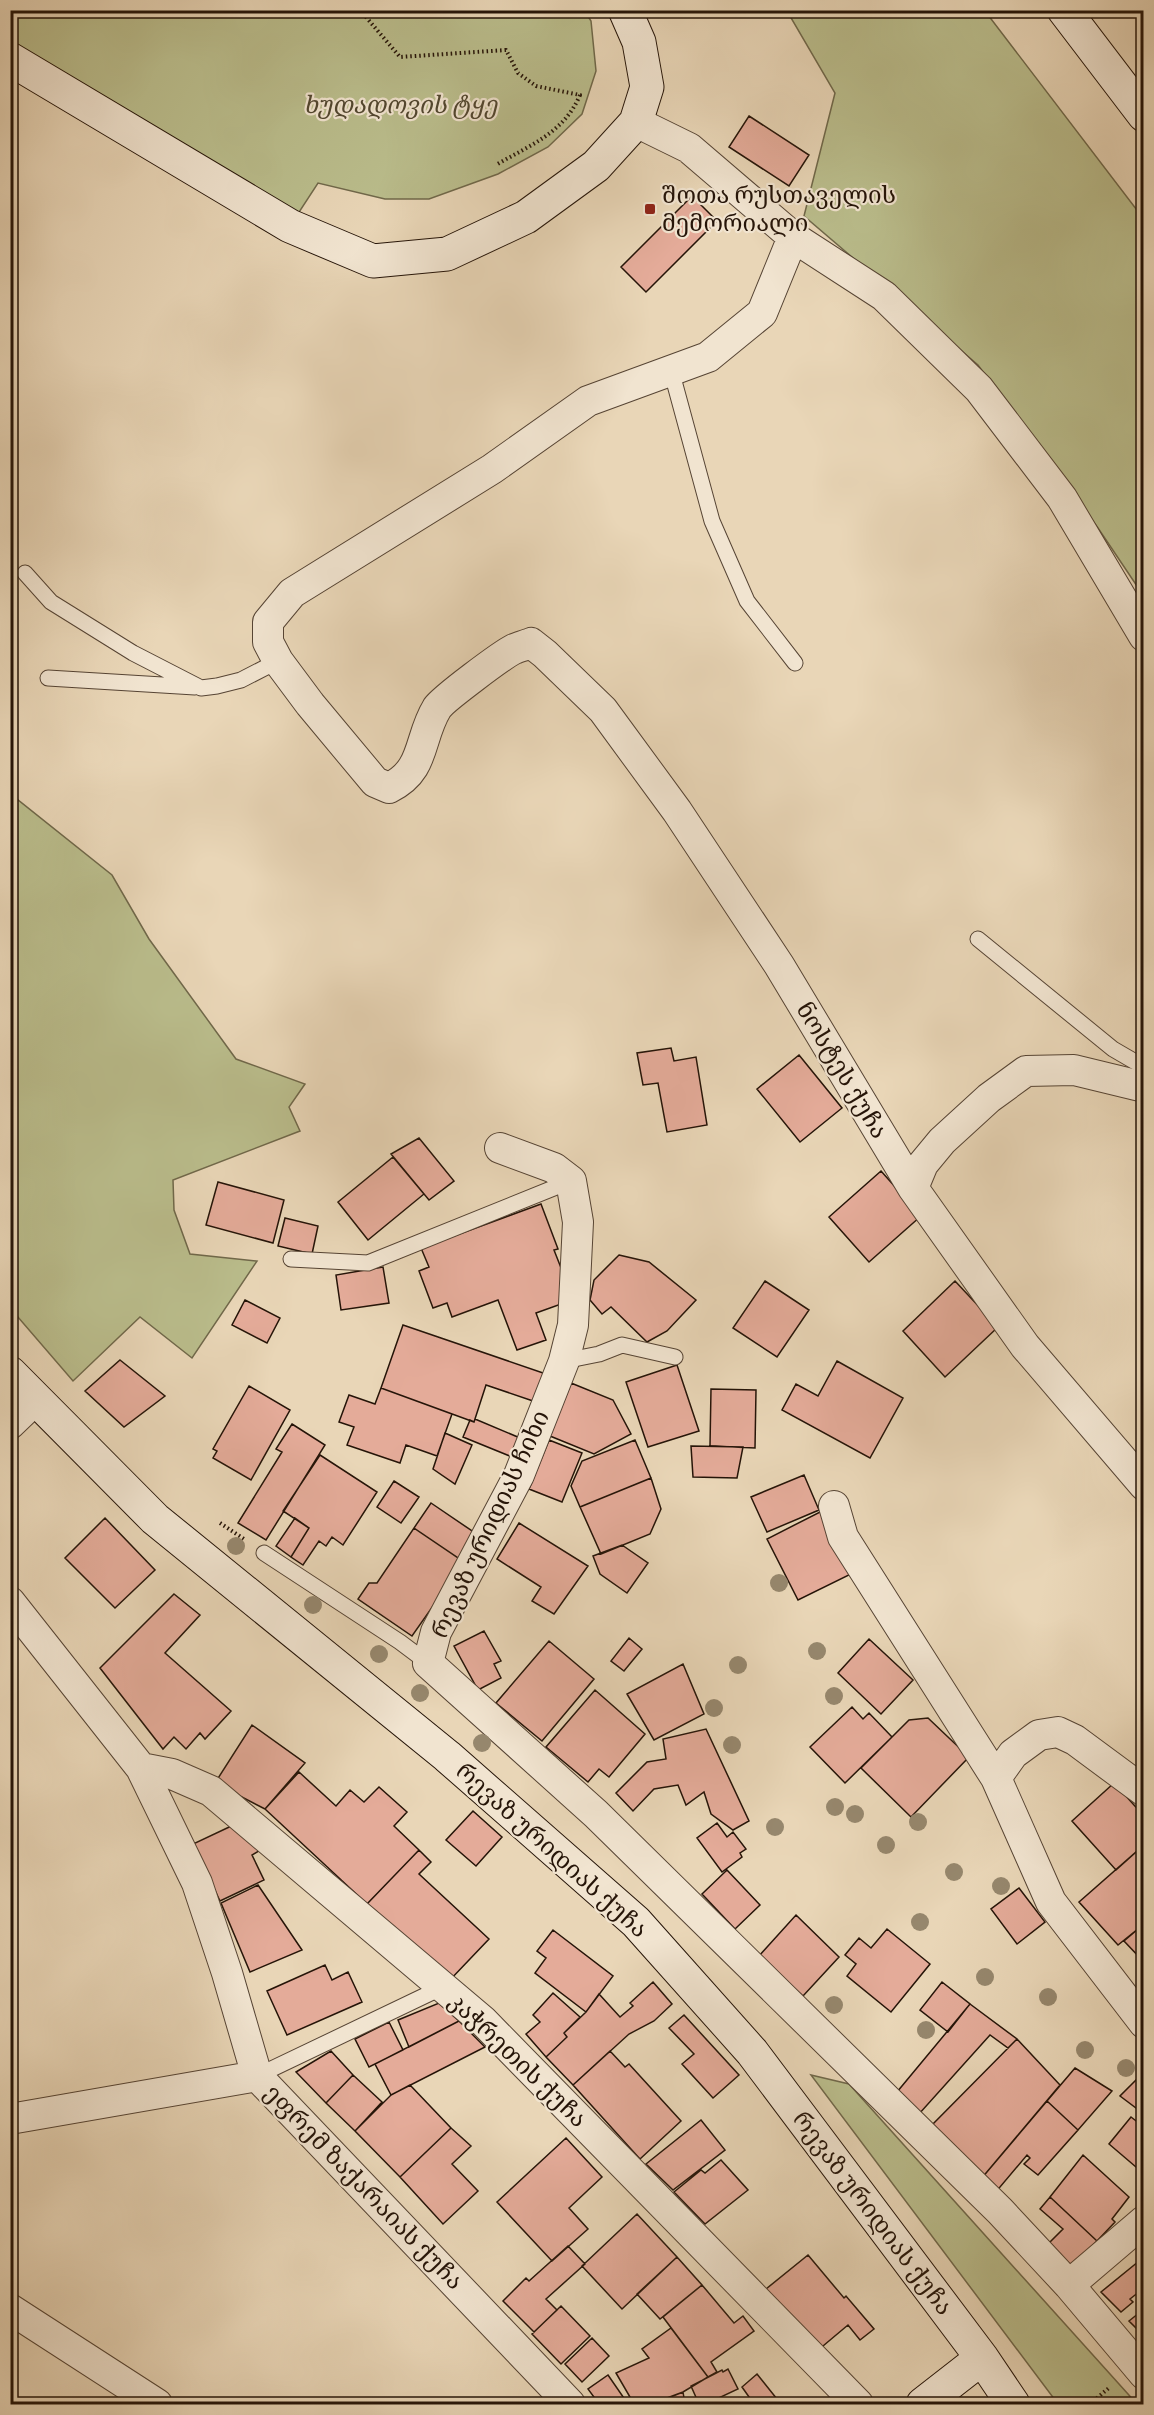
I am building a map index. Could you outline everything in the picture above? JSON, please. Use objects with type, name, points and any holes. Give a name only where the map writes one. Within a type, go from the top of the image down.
[{"type":"street","points":[[10,59],[290,226],[373,261],[447,254],[526,217],[596,165],[636,122],[646,87],[639,42],[625,10]]},
{"type":"street","points":[[1064,10],[1143,115]]},
{"type":"street","points":[[636,122],[689,148],[793,237],[884,296],[979,389],[1062,498],[1143,636]]},
{"type":"street","points":[[278,661],[268,642],[268,622],[292,593],[492,469],[588,401],[708,357],[762,313],[793,237]]},
{"type":"street","name":"ნოსტეს ქუჩა","points":[[278,661],[310,704],[375,782],[389,788],[404,781],[415,766],[438,707],[514,650],[531,643],[546,654],[603,710],[677,811],[779,965],[913,1188],[1025,1346],[1143,1485]]},
{"type":"street","points":[[913,1188],[923,1164],[942,1141],[989,1098],[1026,1071],[1074,1070],[1143,1087]]},
{"type":"street","points":[[500,1148],[554,1168],[571,1181]]},
{"type":"street","name":"რევაზ ურიდიას ჩიხი","points":[[428,1663],[435,1632],[519,1475],[564,1361],[573,1325],[578,1222],[571,1181]]},
{"type":"street","name":"რევაზ ურიდიას ქუჩა","points":[[10,1373],[155,1519],[447,1756],[636,1922],[752,2052],[982,2358],[1013,2404]]},
{"type":"street","points":[[10,1424],[36,1400]]},
{"type":"street","points":[[834,1506],[843,1538],[996,1778],[1052,1902],[1143,2023]]},
{"type":"street","name":"ეფრემ ზაქარაიას ქუჩა","points":[[10,1602],[141,1768],[197,1883],[227,1973],[257,2076],[570,2404]]},
{"type":"street","points":[[428,1663],[596,1814],[1000,2211],[1069,2285],[1143,2374]]},
{"type":"street","points":[[996,1778],[1013,1754],[1039,1735],[1058,1732],[1075,1740],[1143,1791]]},
{"type":"street","name":"კაჭრეთის ქუჩა","points":[[141,1768],[172,1774],[211,1791],[483,2022],[858,2404]]},
{"type":"street","points":[[10,2119],[257,2076]]},
{"type":"street","points":[[1069,2285],[1143,2221]]},
{"type":"street","points":[[10,2309],[157,2404]]},
{"type":"street","points":[[923,2404],[982,2358]]},
{"type":"lane","points":[[671,370],[712,521],[747,602],[795,663]]},
{"type":"lane","points":[[25,573],[51,602],[133,653],[201,688]]},
{"type":"lane","points":[[48,678],[201,688],[241,680],[278,661]]},
{"type":"lane","points":[[978,939],[1113,1048],[1143,1067]]},
{"type":"lane","points":[[291,1259],[368,1263],[571,1181]]},
{"type":"lane","points":[[564,1361],[599,1354],[622,1345],[675,1357]]},
{"type":"lane","points":[[264,1553],[400,1642],[428,1663]]},
{"type":"lane","points":[[257,2076],[443,1987]]},
{"type":"path","points":[[360,10],[400,57],[506,50],[518,73],[536,86],[580,95],[573,111],[552,134],[496,165]]},
{"type":"path","points":[[219,1522],[264,1553]]},
{"type":"green space","name":"ხუდადოვის ტყე","points":[[584,10],[591,21],[596,71],[582,114],[548,147],[498,174],[429,199],[385,199],[318,183],[290,226],[11,65],[11,11]]},
{"type":"green space","points":[[787,11],[985,11],[1143,218],[1143,595],[1098,528],[978,365],[804,216],[835,93]]},
{"type":"green space","points":[[10,716],[17,799],[112,875],[149,939],[236,1059],[305,1084],[289,1107],[300,1131],[173,1180],[174,1210],[190,1254],[257,1261],[192,1358],[140,1317],[73,1381],[11,1309]]},
{"type":"green space","points":[[811,2075],[849,2084],[1137,2404],[1058,2404]]},
{"type":"building","points":[[749,116],[809,155],[789,186],[729,147]]},
{"type":"building","points":[[692,196],[717,221],[646,292],[621,267]]},
{"type":"building","points":[[671,1048],[674,1061],[696,1057],[707,1125],[667,1132],[658,1083],[643,1085],[637,1053]]},
{"type":"building","points":[[799,1055],[842,1108],[800,1142],[757,1089]]},
{"type":"building","points":[[419,1138],[454,1181],[429,1200],[391,1154]]},
{"type":"building","points":[[393,1157],[424,1194],[368,1240],[338,1202]]},
{"type":"building","points":[[881,1171],[921,1216],[869,1262],[829,1217]]},
{"type":"building","points":[[218,1182],[284,1200],[273,1243],[206,1225]]},
{"type":"building","points":[[541,1204],[558,1249],[554,1250],[565,1278],[564,1303],[536,1313],[546,1340],[517,1350],[498,1300],[452,1317],[447,1303],[433,1308],[419,1271],[429,1267],[421,1248]]},
{"type":"building","points":[[285,1218],[318,1226],[312,1254],[278,1246]]},
{"type":"building","points":[[619,1255],[649,1262],[696,1300],[667,1331],[647,1342],[611,1307],[602,1314],[590,1300],[594,1280]]},
{"type":"building","points":[[383,1267],[389,1303],[341,1310],[336,1275]]},
{"type":"building","points":[[765,1281],[809,1310],[777,1357],[733,1328]]},
{"type":"building","points":[[955,1281],[998,1327],[945,1377],[903,1331]]},
{"type":"building","points":[[245,1300],[280,1318],[267,1343],[232,1325]]},
{"type":"building","points":[[403,1325],[546,1374],[536,1402],[486,1385],[474,1422],[381,1388]]},
{"type":"building","points":[[120,1360],[165,1396],[124,1427],[85,1391]]},
{"type":"building","points":[[837,1361],[903,1398],[870,1458],[782,1410],[796,1384],[818,1396]]},
{"type":"building","points":[[677,1365],[699,1431],[648,1447],[626,1382]]},
{"type":"building","points":[[571,1383],[613,1400],[631,1434],[594,1454],[550,1436]]},
{"type":"building","points":[[249,1386],[290,1410],[251,1480],[213,1458],[217,1451],[213,1449]]},
{"type":"building","points":[[381,1388],[452,1414],[437,1456],[406,1445],[400,1463],[347,1445],[354,1427],[339,1422],[349,1395],[375,1404]]},
{"type":"building","points":[[711,1389],[756,1390],[755,1448],[710,1446]]},
{"type":"building","points":[[475,1419],[520,1438],[512,1457],[463,1437],[470,1420],[474,1422]]},
{"type":"building","points":[[292,1424],[325,1445],[266,1540],[238,1523],[282,1452],[276,1449]]},
{"type":"building","points":[[445,1433],[472,1445],[455,1484],[433,1469]]},
{"type":"building","points":[[549,1440],[582,1453],[562,1502],[529,1489]]},
{"type":"building","points":[[635,1440],[651,1478],[580,1507],[571,1486],[582,1461]]},
{"type":"building","points":[[691,1446],[743,1447],[737,1478],[693,1477]]},
{"type":"building","points":[[320,1455],[377,1492],[343,1545],[332,1537],[326,1546],[319,1541],[303,1565],[291,1557],[309,1528],[283,1511]]},
{"type":"building","points":[[804,1475],[819,1510],[767,1532],[751,1497]]},
{"type":"building","points":[[651,1478],[661,1509],[650,1534],[601,1554],[580,1507]]},
{"type":"building","points":[[394,1481],[419,1497],[401,1523],[377,1507]]},
{"type":"building","points":[[431,1503],[481,1537],[464,1562],[414,1528]]},
{"type":"building","points":[[822,1511],[853,1573],[798,1600],[767,1539]]},
{"type":"building","points":[[105,1518],[155,1570],[115,1608],[65,1558]]},
{"type":"building","points":[[295,1518],[309,1528],[291,1557],[276,1546]]},
{"type":"building","points":[[519,1523],[588,1566],[554,1614],[532,1601],[541,1587],[497,1559]]},
{"type":"building","points":[[414,1528],[464,1562],[412,1636],[358,1599],[369,1583],[377,1583]]},
{"type":"building","points":[[622,1545],[648,1563],[627,1593],[600,1574],[593,1556]]},
{"type":"building","points":[[174,1594],[200,1615],[165,1653],[231,1711],[205,1739],[200,1733],[186,1749],[174,1737],[163,1749],[100,1668]]},
{"type":"building","points":[[484,1631],[501,1661],[494,1664],[501,1678],[478,1690],[454,1646]]},
{"type":"building","points":[[629,1638],[642,1649],[624,1671],[611,1661]]},
{"type":"building","points":[[869,1639],[913,1680],[881,1714],[838,1673]]},
{"type":"building","points":[[549,1641],[594,1679],[542,1741],[496,1703]]},
{"type":"building","points":[[683,1664],[704,1714],[654,1740],[627,1694]]},
{"type":"building","points":[[595,1690],[645,1734],[609,1777],[599,1769],[588,1782],[546,1747]]},
{"type":"building","points":[[852,1707],[863,1719],[869,1713],[892,1737],[845,1783],[810,1747]]},
{"type":"building","points":[[928,1718],[969,1757],[911,1817],[861,1768],[909,1720]]},
{"type":"building","points":[[252,1725],[305,1763],[265,1809],[215,1783]]},
{"type":"building","points":[[706,1729],[749,1821],[733,1830],[711,1814],[704,1792],[686,1805],[678,1785],[654,1789],[633,1811],[616,1793],[647,1762],[666,1759],[663,1739]]},
{"type":"building","points":[[299,1772],[336,1806],[350,1790],[364,1802],[379,1787],[407,1812],[394,1826],[419,1850],[367,1904],[265,1809]]},
{"type":"building","points":[[1114,1783],[1144,1816],[1144,1845],[1116,1870],[1072,1821]]},
{"type":"building","points":[[473,1811],[502,1837],[476,1866],[446,1840]]},
{"type":"building","points":[[242,1821],[269,1845],[252,1855],[264,1880],[220,1901],[193,1844]]},
{"type":"building","points":[[717,1823],[727,1837],[733,1832],[746,1849],[740,1853],[742,1857],[722,1872],[697,1838]]},
{"type":"building","points":[[1144,1845],[1144,1924],[1118,1945],[1079,1902]]},
{"type":"building","points":[[419,1850],[431,1862],[419,1874],[489,1939],[449,1981],[367,1904]]},
{"type":"building","points":[[727,1870],[760,1905],[735,1929],[702,1894]]},
{"type":"building","points":[[258,1885],[302,1950],[250,1972],[221,1903]]},
{"type":"building","points":[[1019,1888],[1045,1922],[1017,1944],[991,1909]]},
{"type":"building","points":[[796,1915],[839,1957],[803,1996],[759,1956]]},
{"type":"building","points":[[1144,1924],[1144,1962],[1124,1941]]},
{"type":"building","points":[[887,1929],[930,1964],[891,2012],[847,1976],[856,1964],[845,1955],[859,1938],[871,1948]]},
{"type":"building","points":[[553,1930],[613,1976],[586,2012],[535,1973],[546,1958],[537,1951]]},
{"type":"building","points":[[325,1965],[332,1980],[348,1972],[362,2002],[287,2035],[267,1991]]},
{"type":"building","points":[[653,1982],[672,2004],[654,2021],[629,2034],[573,2085],[546,2057],[567,2037],[564,2033],[586,2012],[599,1994],[620,2017],[633,2006],[630,2003]]},
{"type":"building","points":[[942,1982],[970,2004],[948,2032],[920,2010]]},
{"type":"building","points":[[553,1993],[580,2017],[564,2033],[567,2037],[546,2057],[526,2034],[540,2022],[533,2015]]},
{"type":"building","points":[[439,2003],[459,2021],[409,2047],[398,2020]]},
{"type":"building","points":[[970,2004],[1017,2039],[1008,2048],[990,2035],[919,2114],[897,2092]]},
{"type":"building","points":[[684,2015],[739,2075],[713,2098],[682,2064],[694,2054],[669,2028]]},
{"type":"building","points":[[459,2021],[485,2047],[391,2095],[375,2064]]},
{"type":"building","points":[[389,2022],[403,2050],[369,2067],[355,2039]]},
{"type":"building","points":[[1017,2039],[1060,2085],[981,2179],[930,2127]]},
{"type":"building","points":[[331,2051],[353,2075],[326,2103],[296,2072]]},
{"type":"building","points":[[610,2051],[625,2067],[629,2064],[681,2121],[640,2159],[573,2085]]},
{"type":"building","points":[[1075,2068],[1112,2091],[1078,2130],[1047,2101]]},
{"type":"building","points":[[1144,2072],[1144,2114],[1120,2096]]},
{"type":"building","points":[[353,2075],[382,2102],[355,2131],[326,2103]]},
{"type":"building","points":[[410,2085],[451,2128],[400,2177],[355,2131],[391,2095]]},
{"type":"building","points":[[1047,2101],[1078,2130],[1038,2175],[1024,2164],[1030,2158],[1027,2155],[995,2193],[981,2179]]},
{"type":"building","points":[[1131,2117],[1144,2127],[1143,2173],[1109,2144]]},
{"type":"building","points":[[701,2120],[725,2150],[673,2190],[646,2164]]},
{"type":"building","points":[[451,2128],[471,2146],[452,2164],[478,2191],[443,2224],[400,2177]]},
{"type":"building","points":[[566,2138],[602,2177],[569,2208],[588,2229],[552,2261],[497,2202]]},
{"type":"building","points":[[1083,2155],[1129,2197],[1112,2219],[1115,2222],[1097,2241],[1050,2197]]},
{"type":"building","points":[[721,2160],[748,2190],[705,2224],[674,2192],[701,2170],[705,2173]]},
{"type":"building","points":[[1050,2197],[1097,2241],[1070,2270],[1046,2246],[1063,2229],[1040,2209]]},
{"type":"building","points":[[637,2214],[677,2257],[622,2309],[582,2266]]},
{"type":"building","points":[[568,2246],[585,2264],[546,2299],[557,2310],[534,2332],[503,2301],[526,2278],[529,2281]]},
{"type":"building","points":[[808,2255],[874,2329],[860,2340],[848,2325],[817,2351],[766,2289]]},
{"type":"building","points":[[677,2257],[702,2285],[660,2319],[637,2294]]},
{"type":"building","points":[[1144,2257],[1144,2288],[1130,2299],[1133,2302],[1121,2312],[1101,2292]]},
{"type":"building","points":[[702,2285],[734,2323],[743,2316],[754,2331],[711,2362],[717,2372],[708,2377],[663,2317]]},
{"type":"building","points":[[561,2306],[590,2336],[561,2364],[532,2334]]},
{"type":"building","points":[[1144,2309],[1144,2336],[1129,2321]]},
{"type":"building","points":[[671,2328],[708,2377],[683,2392],[651,2404],[634,2404],[616,2373],[649,2358],[642,2349]]},
{"type":"building","points":[[592,2338],[609,2356],[582,2382],[565,2364]]},
{"type":"building","points":[[728,2369],[738,2389],[706,2404],[699,2404],[691,2386]]},
{"type":"building","points":[[757,2374],[781,2404],[754,2404],[742,2387]]},
{"type":"building","points":[[608,2375],[628,2404],[599,2404],[588,2389]]},
{"type":"building","points":[[683,2392],[685,2404],[653,2404]]},
{"type":"place","name":"შოთა რუსთაველის მემორიალი","points":[[650,209]]}]
